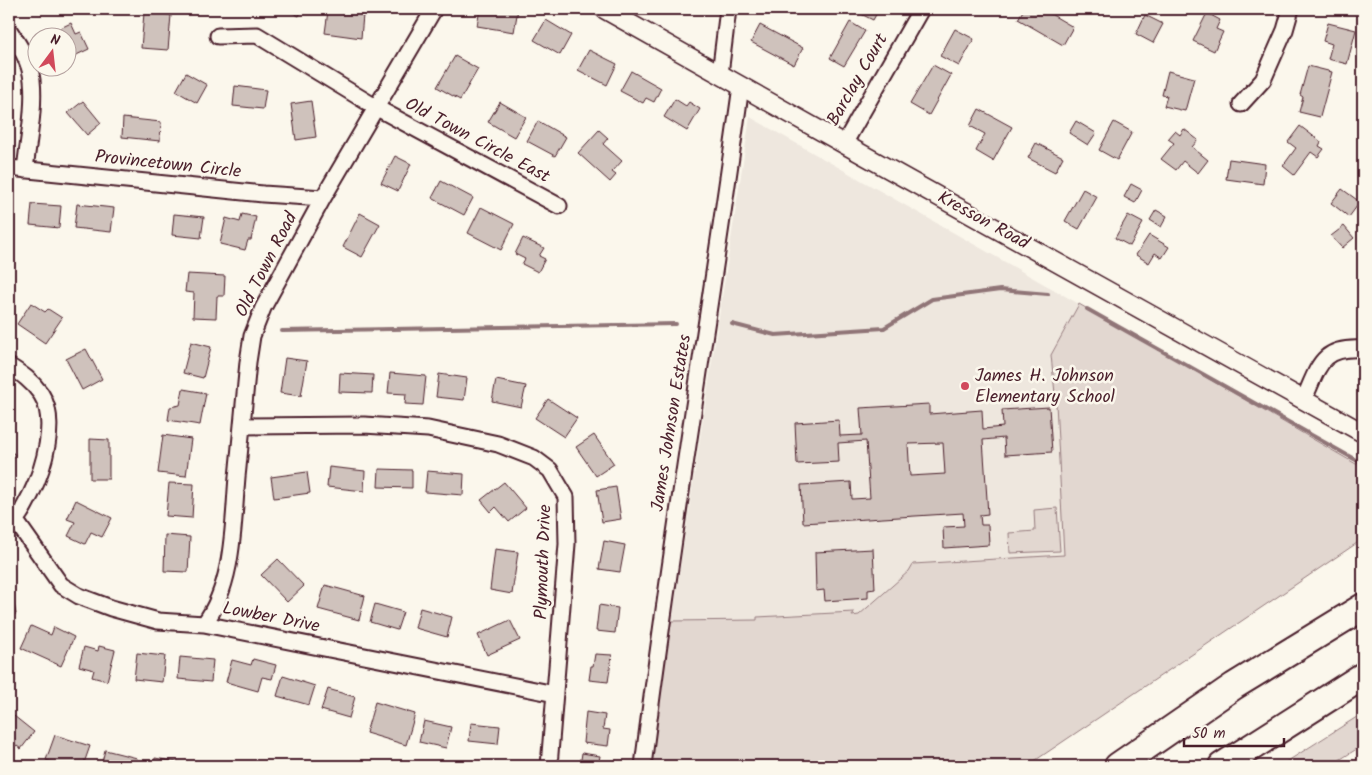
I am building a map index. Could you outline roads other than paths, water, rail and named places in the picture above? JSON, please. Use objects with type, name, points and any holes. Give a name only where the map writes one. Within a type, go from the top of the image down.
[{"type":"highway","points":[[1118,766],[1234,686],[1363,607]]},
{"type":"highway","points":[[1222,766],[1363,676]]},
{"type":"street","name":"Old Town Road","points":[[204,624],[213,612],[226,577],[252,336],[263,308],[323,198],[434,9]]},
{"type":"street","name":"Kresson Road","points":[[604,9],[1363,432]]},
{"type":"street","points":[[720,74],[728,9]]},
{"type":"street","name":"Barclay Court","points":[[844,144],[921,9]]},
{"type":"street","points":[[1241,104],[1263,80],[1285,30],[1291,9]]},
{"type":"street","points":[[9,30],[21,48],[32,78],[32,103],[25,170]]},
{"type":"street","name":"Old Town Circle East","points":[[218,36],[257,36],[377,108],[559,206]]},
{"type":"street","name":"James Johnson Estates","points":[[643,766],[665,598],[702,358],[740,86]]},
{"type":"street","name":"Provincetown Circle","points":[[9,168],[263,194],[323,198]]},
{"type":"street","points":[[1304,399],[1319,366],[1326,356],[1336,351],[1363,349]]},
{"type":"street","points":[[9,366],[27,377],[42,395],[48,417],[48,440],[44,461],[36,483],[13,523]]},
{"type":"street","name":"Plymouth Drive","points":[[242,426],[364,425],[428,430],[498,444],[534,458],[550,470],[566,497],[567,544],[549,766]]},
{"type":"street","name":"Lowber Drive","points":[[13,523],[61,585],[79,596],[111,608],[158,621],[204,624],[555,694]]},
{"type":"waterway","points":[[732,324],[775,335],[884,328],[932,299],[1000,290],[1048,294]]},
{"type":"waterway","points":[[1087,309],[1363,464]]},
{"type":"waterway","points":[[282,331],[676,324]]},
{"type":"place","name":"James H. Johnson Elementary School","points":[[965,386]]}]
